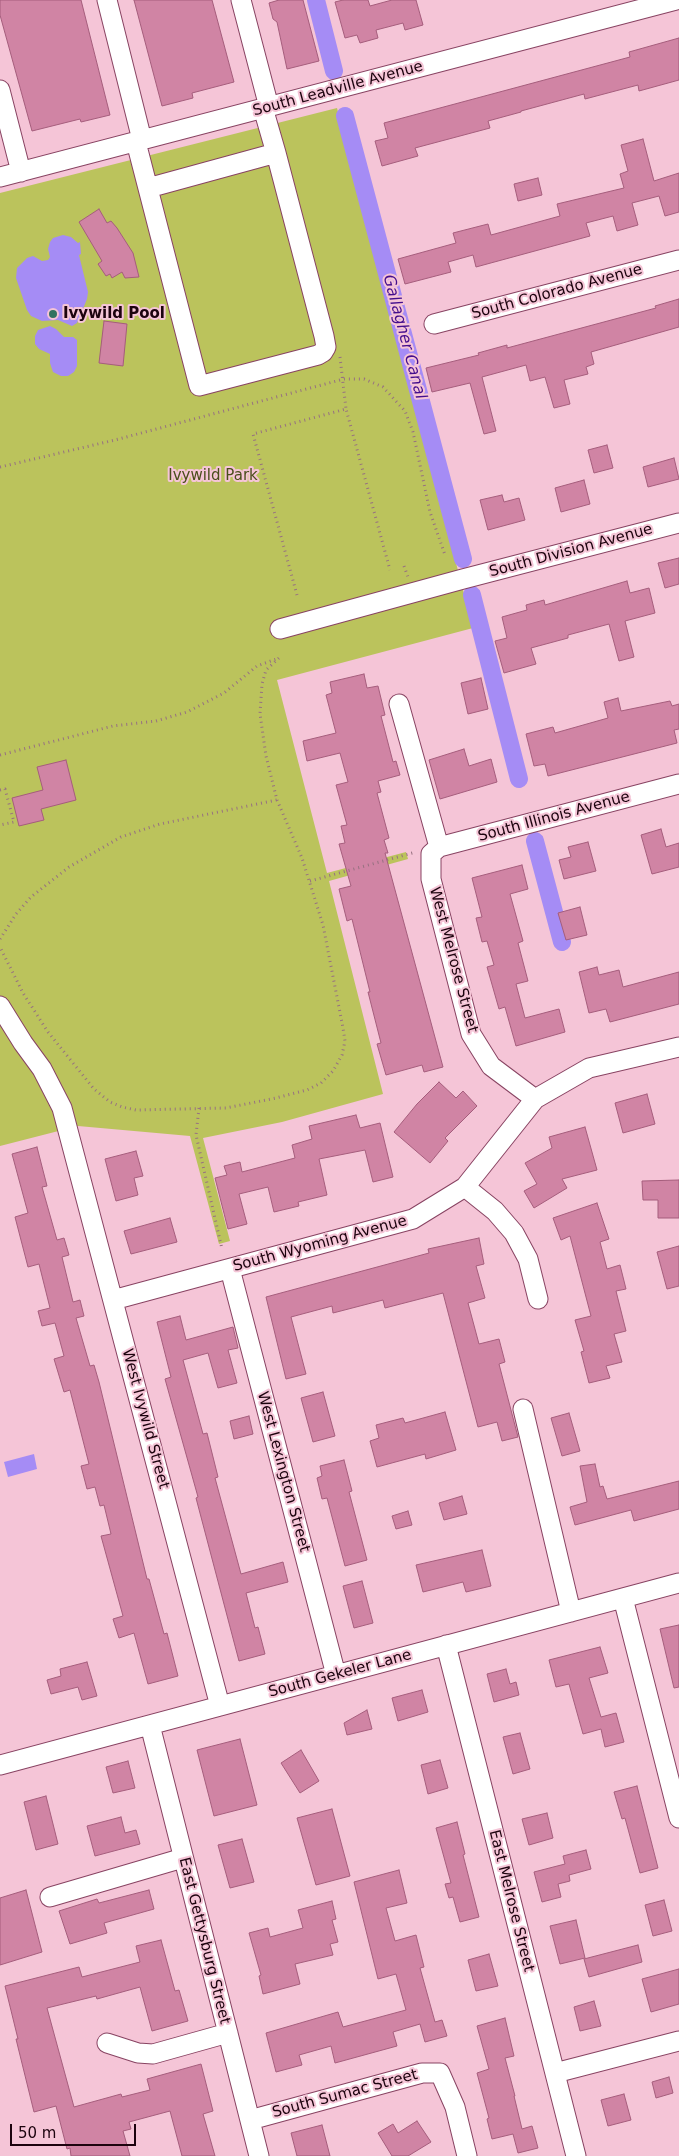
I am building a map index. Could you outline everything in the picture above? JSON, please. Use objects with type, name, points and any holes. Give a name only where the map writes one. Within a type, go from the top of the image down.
[{"type":"street","points":[[108,0],[148,188],[199,386],[318,355],[326,347],[276,153],[241,0]]},
{"type":"street","name":"South Leadville Avenue","points":[[0,177],[676,0]]},
{"type":"street","points":[[0,90],[21,172]]},
{"type":"street","points":[[148,188],[276,153]]},
{"type":"street","name":"South Colorado Avenue","points":[[434,324],[679,260]]},
{"type":"street","name":"South Division Avenue","points":[[280,630],[463,579],[679,523]]},
{"type":"street","name":"West Melrose Street","points":[[399,704],[435,851],[431,879],[471,1034],[491,1066],[534,1099]]},
{"type":"street","name":"South Illinois Avenue","points":[[435,851],[679,784]]},
{"type":"street","name":"West Ivywild Street","points":[[0,1006],[54,1089],[69,1131],[220,1706]]},
{"type":"street","name":"South Wyoming Avenue","points":[[113,1300],[413,1219],[465,1187],[534,1099],[589,1068],[679,1046]]},
{"type":"street","points":[[465,1187],[495,1211],[514,1233],[528,1259],[538,1299]]},
{"type":"street","name":"West Lexington Street","points":[[230,1269],[336,1675]]},
{"type":"street","points":[[523,1409],[571,1612]]},
{"type":"street","name":"South Gekeler Lane","points":[[0,1765],[679,1583]]},
{"type":"street","points":[[623,1598],[679,1818]]},
{"type":"street","name":"East Melrose Street","points":[[446,1645],[576,2156]]},
{"type":"street","name":"East Gettysburg Street","points":[[150,1725],[260,2156]]},
{"type":"street","points":[[50,1897],[183,1858]]},
{"type":"street","points":[[107,2043],[138,2053],[153,2054],[228,2033]]},
{"type":"street","points":[[555,2073],[679,2041]]},
{"type":"street","name":"South Sumac Street","points":[[250,2120],[422,2073],[440,2073],[455,2107],[467,2156]]},
{"type":"path","points":[[340,354],[346,409],[390,570]]},
{"type":"path","points":[[0,467],[115,440],[344,379],[364,379],[375,382],[395,398],[405,411],[413,432],[430,512],[445,555]]},
{"type":"path","points":[[297,595],[253,434],[346,409]]},
{"type":"path","points":[[0,755],[113,726],[156,721],[186,712],[224,693],[257,666],[279,658],[269,665],[264,675],[260,714],[266,756],[277,800],[310,881],[329,947],[343,1028],[344,1048],[338,1063],[321,1083],[306,1090],[234,1106],[136,1110],[122,1107],[94,1089],[48,1032],[23,993],[1,953],[0,947]]},
{"type":"path","points":[[0,790],[5,789],[14,822],[0,825]]},
{"type":"path","points":[[0,939],[22,906],[52,880],[74,864],[121,837],[160,824],[277,800]]},
{"type":"path","points":[[310,881],[413,852],[435,851]]},
{"type":"path","points":[[199,1108],[196,1135],[222,1249]]},
{"type":"green space","name":"Ivywild Park","points":[[337,108],[473,628],[277,680],[327,873],[406,852],[408,859],[329,881],[383,1094],[282,1122],[203,1138],[230,1241],[219,1244],[190,1136],[78,1126],[0,1146],[0,193]]},
{"type":"shaded area","points":[[63,235],[71,237],[78,243],[80,242],[81,254],[79,255],[88,292],[77,323],[72,326],[58,320],[42,321],[31,316],[27,310],[16,278],[17,268],[27,258],[33,256],[42,261],[48,260],[50,257],[48,249],[50,242],[53,238]]},
{"type":"shaded area","points":[[50,326],[64,337],[73,337],[77,340],[77,366],[74,372],[68,376],[61,376],[53,372],[50,354],[39,349],[35,344],[35,336],[38,330]]},
{"type":"shaded area","points":[[34,1454],[37,1469],[8,1477],[4,1462]]},
{"type":"building","points":[[0,0],[81,0],[110,115],[81,122],[80,119],[32,131],[0,15]]},
{"type":"building","points":[[134,0],[212,0],[234,82],[192,93],[193,98],[162,106]]},
{"type":"building","points":[[279,0],[303,0],[319,61],[287,69],[277,22],[273,19],[269,3]]},
{"type":"building","points":[[343,0],[368,0],[370,6],[392,0],[416,0],[423,25],[405,30],[403,23],[376,30],[378,38],[360,43],[357,35],[345,38],[335,2]]},
{"type":"building","points":[[679,38],[679,80],[639,91],[638,85],[585,99],[584,94],[521,111],[488,121],[490,128],[415,148],[418,156],[382,166],[375,141],[388,138],[384,123],[630,57],[629,52]]},
{"type":"building","points":[[643,139],[654,181],[679,173],[679,212],[665,216],[659,196],[632,203],[638,225],[617,231],[613,216],[586,223],[590,236],[476,267],[473,255],[448,262],[451,272],[405,284],[398,259],[456,243],[453,233],[488,224],[491,235],[560,216],[557,204],[624,188],[620,174],[628,171],[621,145]]},
{"type":"building","points":[[538,178],[542,195],[518,201],[514,184]]},
{"type":"building","points":[[99,209],[107,223],[111,221],[117,228],[133,253],[139,277],[125,278],[122,272],[112,278],[110,274],[106,276],[98,264],[102,261],[79,222]]},
{"type":"building","points":[[679,299],[679,327],[591,352],[594,364],[586,367],[588,374],[564,380],[570,404],[554,408],[545,377],[530,381],[526,365],[482,377],[496,431],[484,434],[470,383],[432,392],[426,368],[479,355],[478,353],[507,345],[507,348],[656,308],[655,306]]},
{"type":"building","points":[[104,321],[127,324],[123,366],[99,363]]},
{"type":"building","points":[[607,445],[613,468],[594,473],[588,450]]},
{"type":"building","points":[[674,458],[679,479],[648,487],[643,467]]},
{"type":"building","points":[[584,480],[590,504],[561,512],[555,488]]},
{"type":"building","points":[[502,495],[504,502],[519,498],[525,520],[488,530],[480,500]]},
{"type":"building","points":[[679,558],[679,584],[665,588],[658,563]]},
{"type":"building","points":[[627,581],[630,593],[649,588],[655,613],[625,621],[634,657],[619,661],[609,624],[568,635],[568,638],[531,648],[536,664],[504,673],[495,641],[507,638],[502,617],[527,610],[526,605],[544,600],[545,605]]},
{"type":"building","points":[[364,674],[367,688],[378,686],[385,715],[381,716],[393,762],[396,761],[400,775],[378,781],[381,792],[377,793],[389,838],[384,840],[388,853],[385,853],[443,1067],[424,1072],[422,1065],[386,1075],[377,1044],[381,1043],[352,919],[347,921],[339,889],[351,886],[339,844],[345,843],[341,826],[347,825],[336,785],[348,782],[340,753],[307,761],[303,741],[336,733],[326,695],[332,693],[330,682]]},
{"type":"building","points":[[481,678],[488,709],[468,714],[461,683]]},
{"type":"building","points":[[618,698],[621,711],[670,701],[672,706],[679,704],[679,729],[674,730],[677,743],[548,776],[545,764],[534,766],[526,734],[553,727],[555,733],[608,718],[604,702]]},
{"type":"building","points":[[464,749],[469,766],[491,759],[497,782],[440,799],[429,760]]},
{"type":"building","points":[[66,760],[76,800],[41,809],[44,820],[19,826],[12,798],[43,790],[37,767]]},
{"type":"building","points":[[661,829],[666,847],[679,843],[679,867],[652,874],[641,835]]},
{"type":"building","points":[[588,842],[596,871],[564,879],[559,860],[571,857],[568,847]]},
{"type":"building","points":[[522,865],[528,889],[510,894],[523,941],[518,943],[528,981],[516,984],[525,1018],[559,1009],[565,1032],[516,1046],[505,1007],[499,1009],[487,967],[494,965],[487,941],[482,942],[476,918],[482,917],[472,878]]},
{"type":"building","points":[[580,907],[587,935],[566,940],[558,913]]},
{"type":"building","points":[[597,967],[599,975],[619,970],[623,987],[679,972],[679,1004],[610,1022],[606,1009],[589,1013],[579,972]]},
{"type":"building","points":[[439,1082],[456,1098],[463,1091],[477,1106],[445,1138],[448,1141],[430,1163],[394,1132],[417,1104]]},
{"type":"building","points":[[647,1094],[655,1124],[623,1133],[615,1103]]},
{"type":"building","points":[[356,1115],[360,1128],[380,1123],[393,1177],[373,1182],[365,1150],[319,1159],[327,1195],[298,1202],[299,1206],[274,1212],[268,1187],[239,1194],[247,1224],[228,1229],[215,1178],[227,1175],[224,1166],[240,1162],[242,1172],[295,1158],[292,1145],[312,1139],[309,1126]]},
{"type":"building","points":[[585,1127],[597,1170],[562,1179],[567,1188],[534,1208],[524,1191],[537,1184],[525,1163],[552,1148],[549,1137]]},
{"type":"building","points":[[37,1147],[47,1186],[42,1187],[57,1240],[64,1238],[69,1255],[62,1257],[73,1302],[80,1300],[84,1316],[76,1318],[90,1366],[94,1365],[99,1382],[147,1579],[149,1579],[164,1634],[167,1633],[178,1676],[148,1684],[134,1633],[119,1638],[113,1619],[123,1616],[101,1536],[111,1534],[104,1505],[100,1506],[95,1487],[87,1489],[81,1466],[89,1464],[70,1390],[64,1392],[54,1359],[64,1356],[55,1323],[42,1326],[38,1311],[50,1308],[39,1264],[28,1267],[15,1217],[28,1213],[12,1154]]},
{"type":"building","points":[[136,1151],[143,1176],[134,1178],[138,1195],[116,1201],[105,1159]]},
{"type":"building","points":[[679,1180],[679,1218],[658,1218],[658,1200],[643,1200],[642,1181]]},
{"type":"building","points":[[597,1203],[609,1239],[600,1242],[607,1269],[620,1265],[626,1289],[616,1291],[626,1331],[614,1334],[622,1362],[606,1366],[610,1378],[589,1383],[581,1352],[584,1351],[575,1320],[591,1316],[570,1236],[561,1240],[553,1218]]},
{"type":"building","points":[[170,1218],[177,1242],[131,1254],[124,1231]]},
{"type":"building","points":[[479,1238],[484,1264],[476,1266],[485,1298],[468,1303],[479,1344],[499,1339],[505,1362],[499,1364],[518,1437],[502,1441],[497,1422],[478,1427],[443,1293],[385,1308],[383,1300],[333,1313],[332,1306],[291,1317],[306,1374],[286,1379],[266,1297],[429,1253],[428,1249]]},
{"type":"building","points":[[679,1246],[679,1286],[667,1289],[657,1252]]},
{"type":"building","points":[[180,1316],[186,1340],[233,1327],[238,1348],[228,1350],[237,1383],[218,1388],[208,1353],[183,1360],[203,1434],[207,1433],[218,1477],[215,1478],[241,1574],[283,1562],[288,1582],[246,1593],[255,1628],[258,1627],[265,1654],[239,1661],[196,1498],[198,1497],[165,1379],[171,1377],[157,1322]]},
{"type":"building","points":[[323,1392],[335,1436],[313,1442],[301,1398]]},
{"type":"building","points":[[445,1412],[456,1450],[426,1459],[425,1454],[377,1467],[370,1441],[379,1438],[376,1425],[403,1418],[405,1423]]},
{"type":"building","points":[[569,1413],[580,1451],[562,1456],[551,1418]]},
{"type":"building","points":[[249,1416],[253,1434],[234,1439],[230,1421]]},
{"type":"building","points":[[344,1460],[352,1491],[349,1492],[367,1560],[345,1566],[327,1498],[322,1499],[317,1478],[322,1476],[320,1466]]},
{"type":"building","points":[[595,1464],[600,1487],[603,1486],[607,1499],[679,1481],[679,1509],[634,1521],[631,1510],[575,1525],[570,1507],[587,1502],[580,1466]]},
{"type":"building","points":[[462,1496],[467,1514],[444,1520],[439,1503]]},
{"type":"building","points":[[408,1511],[412,1525],[396,1529],[392,1516]]},
{"type":"building","points":[[482,1550],[491,1586],[466,1592],[463,1582],[423,1592],[416,1565]]},
{"type":"building","points":[[362,1581],[373,1623],[354,1628],[343,1586]]},
{"type":"building","points":[[679,1625],[679,1687],[674,1688],[660,1629]]},
{"type":"building","points":[[600,1647],[608,1673],[589,1678],[601,1717],[616,1713],[624,1742],[605,1747],[601,1729],[583,1734],[569,1684],[556,1687],[549,1660]]},
{"type":"building","points":[[87,1662],[97,1696],[82,1700],[78,1687],[51,1694],[47,1680],[61,1676],[60,1669]]},
{"type":"building","points":[[506,1669],[510,1684],[516,1682],[519,1695],[494,1702],[487,1674]]},
{"type":"building","points":[[422,1690],[428,1712],[398,1721],[392,1698]]},
{"type":"building","points":[[367,1710],[372,1729],[347,1735],[344,1723]]},
{"type":"building","points":[[520,1733],[530,1769],[513,1774],[503,1737]]},
{"type":"building","points":[[240,1739],[257,1805],[214,1816],[197,1750]]},
{"type":"building","points":[[301,1750],[319,1781],[300,1793],[281,1763]]},
{"type":"building","points":[[440,1760],[448,1788],[428,1794],[421,1765]]},
{"type":"building","points":[[128,1761],[135,1788],[113,1793],[106,1767]]},
{"type":"building","points":[[637,1786],[658,1868],[640,1873],[625,1818],[622,1819],[614,1792]]},
{"type":"building","points":[[46,1796],[58,1844],[36,1850],[24,1802]]},
{"type":"building","points":[[332,1809],[350,1876],[316,1885],[297,1818]]},
{"type":"building","points":[[547,1813],[553,1838],[529,1845],[522,1819]]},
{"type":"building","points":[[121,1817],[125,1833],[136,1830],[140,1844],[95,1856],[87,1826]]},
{"type":"building","points":[[457,1822],[465,1854],[463,1855],[479,1917],[460,1922],[453,1897],[449,1898],[445,1884],[451,1883],[436,1828]]},
{"type":"building","points":[[242,1839],[254,1882],[230,1888],[218,1845]]},
{"type":"building","points":[[586,1850],[591,1869],[569,1875],[570,1881],[558,1884],[561,1897],[542,1902],[534,1872],[565,1864],[563,1856]]},
{"type":"building","points":[[399,1870],[407,1903],[386,1908],[395,1941],[416,1935],[424,1967],[420,1968],[435,2022],[442,2020],[447,2036],[425,2042],[420,2024],[393,2032],[397,2046],[335,2063],[331,2046],[299,2055],[302,2065],[276,2072],[266,2033],[338,2012],[343,2027],[406,2010],[396,1974],[378,1979],[354,1882]]},
{"type":"building","points":[[26,1890],[42,1952],[0,1965],[0,1898]]},
{"type":"building","points":[[149,1890],[154,1909],[104,1923],[107,1933],[70,1944],[59,1911],[97,1899],[99,1903]]},
{"type":"building","points":[[664,1900],[672,1931],[653,1936],[645,1905]]},
{"type":"building","points":[[332,1901],[336,1919],[332,1920],[338,1942],[330,1944],[333,1955],[295,1964],[300,1984],[263,1994],[259,1976],[261,1975],[249,1933],[268,1928],[270,1937],[303,1928],[298,1910]]},
{"type":"building","points":[[576,1920],[585,1958],[560,1964],[550,1926]]},
{"type":"building","points":[[161,1940],[175,1991],[179,1990],[188,2021],[152,2031],[140,1987],[97,1999],[96,1996],[47,2008],[74,2107],[121,2094],[122,2097],[150,2090],[147,2079],[201,2064],[213,2111],[203,2114],[215,2156],[182,2156],[170,2111],[129,2122],[131,2129],[123,2131],[130,2156],[71,2156],[70,2148],[67,2149],[56,2106],[34,2112],[5,1986],[79,1967],[82,1977],[140,1962],[136,1946]]},
{"type":"building","points":[[638,1945],[642,1962],[589,1977],[584,1959]]},
{"type":"building","points":[[489,1954],[498,1986],[476,1991],[468,1960]]},
{"type":"building","points":[[679,1969],[679,2004],[651,2012],[642,1979]]},
{"type":"building","points":[[594,2001],[601,2026],[580,2031],[574,2007]]},
{"type":"building","points":[[505,2018],[514,2056],[505,2058],[522,2129],[532,2126],[538,2148],[518,2153],[513,2134],[492,2139],[487,2119],[489,2118],[477,2073],[489,2069],[477,2026]]},
{"type":"building","points":[[669,2077],[673,2093],[656,2098],[652,2082]]},
{"type":"building","points":[[624,2094],[631,2120],[608,2126],[601,2100]]},
{"type":"building","points":[[417,2121],[431,2142],[408,2156],[392,2156],[378,2133],[393,2124],[398,2133]]},
{"type":"building","points":[[322,2125],[330,2156],[297,2156],[291,2133]]},
{"type":"waterway","name":"Gallagher Canal","points":[[316,0],[334,71]]},
{"type":"waterway","name":"Gallagher Canal","points":[[345,116],[463,559]]},
{"type":"waterway","name":"Gallagher Canal","points":[[472,595],[519,779]]},
{"type":"waterway","name":"Gallagher Canal","points":[[535,841],[562,942]]},
{"type":"place","name":"Ivywild Pool","points":[[53,314]]}]
